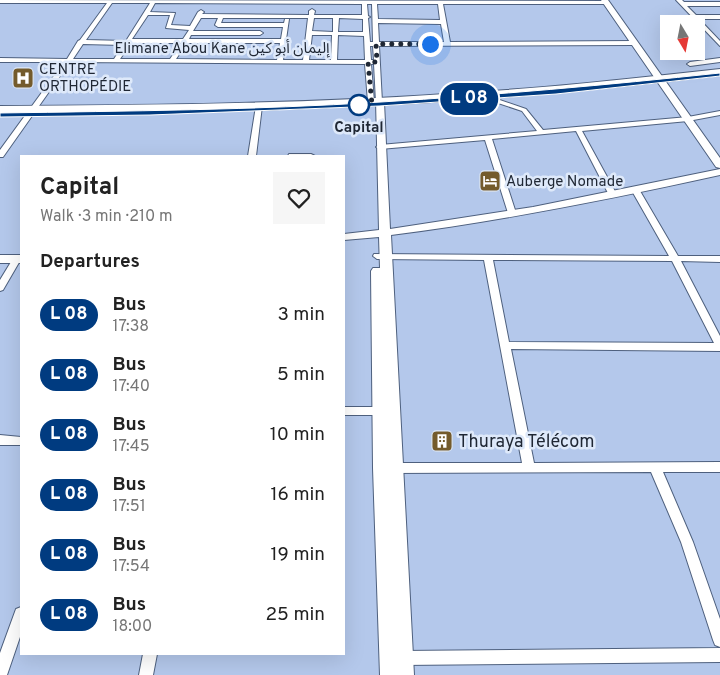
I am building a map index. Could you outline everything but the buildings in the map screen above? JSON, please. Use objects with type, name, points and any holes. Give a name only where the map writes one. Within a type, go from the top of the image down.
[{"type":"highway","points":[[0,115],[30,112],[259,108],[488,98],[720,73]]},
{"type":"highway","points":[[375,103],[660,80]]},
{"type":"highway","points":[[0,110],[30,112]]},
{"type":"street","points":[[0,155],[66,60],[111,1]]},
{"type":"street","points":[[364,1],[367,17],[368,62],[380,148],[381,256],[396,658],[390,675]]},
{"type":"street","points":[[374,1],[377,62],[375,103],[381,233]]},
{"type":"street","points":[[0,2],[605,2],[720,165]]},
{"type":"street","points":[[0,10],[9,2]]},
{"type":"street","points":[[116,60],[153,2]]},
{"type":"street","points":[[170,62],[186,41],[206,2]]},
{"type":"street","points":[[306,61],[313,2]]},
{"type":"street","points":[[681,2],[720,4]]},
{"type":"street","points":[[681,2],[693,15]]},
{"type":"street","points":[[440,3],[447,44]]},
{"type":"street","points":[[146,13],[173,14],[168,27],[216,33],[260,33]]},
{"type":"street","points":[[199,16],[367,17]]},
{"type":"street","points":[[216,33],[221,16]]},
{"type":"street","points":[[280,61],[288,16]]},
{"type":"street","points":[[334,61],[336,16]]},
{"type":"street","points":[[705,17],[720,17]]},
{"type":"street","points":[[376,21],[443,22]]},
{"type":"street","points":[[218,25],[286,25]]},
{"type":"street","points":[[258,41],[262,25]]},
{"type":"street","points":[[705,28],[720,44]]},
{"type":"street","points":[[310,33],[366,34]]},
{"type":"street","points":[[80,42],[283,41]]},
{"type":"street","points":[[367,44],[634,43]]},
{"type":"street","name":"Elimane Abou Kane إليمان أبو كين","points":[[0,60],[377,62]]},
{"type":"street","points":[[690,64],[720,60]]},
{"type":"street","points":[[488,98],[524,110],[542,133]]},
{"type":"street","points":[[252,155],[259,108]]},
{"type":"street","points":[[380,148],[688,119],[720,113]]},
{"type":"street","points":[[578,130],[613,195]]},
{"type":"street","points":[[488,138],[512,213]]},
{"type":"street","points":[[345,237],[512,213],[636,191],[720,172]]},
{"type":"street","points":[[506,345],[720,346],[675,258],[636,191]]},
{"type":"street","points":[[381,256],[720,259]]},
{"type":"street","points":[[488,258],[530,468]]},
{"type":"street","points":[[0,259],[19,259]]},
{"type":"street","points":[[0,288],[19,259]]},
{"type":"street","points":[[345,411],[386,411]]},
{"type":"street","points":[[0,440],[20,440]]},
{"type":"street","points":[[655,467],[686,542],[720,640]]},
{"type":"street","points":[[388,468],[720,467]]},
{"type":"street","points":[[0,674],[20,617]]},
{"type":"street","points":[[146,675],[150,655]]},
{"type":"street","points":[[396,658],[720,655]]},
{"type":"street","points":[[396,658],[404,675]]},
{"type":"bus line","points":[[0,115],[150,113],[327,107],[488,98],[720,75]]},
{"type":"place","name":"CENTRE ORTHOPÉDIE","points":[[23,78]]},
{"type":"place","name":"Capital","points":[[359,105]]},
{"type":"place","name":"Auberge Nomade","points":[[490,181]]},
{"type":"place","name":"Thuraya Télécom","points":[[442,441]]},
{"type":"route","points":[[359,105],[372,105],[368,62],[377,62],[376,44],[430,44]]}]
